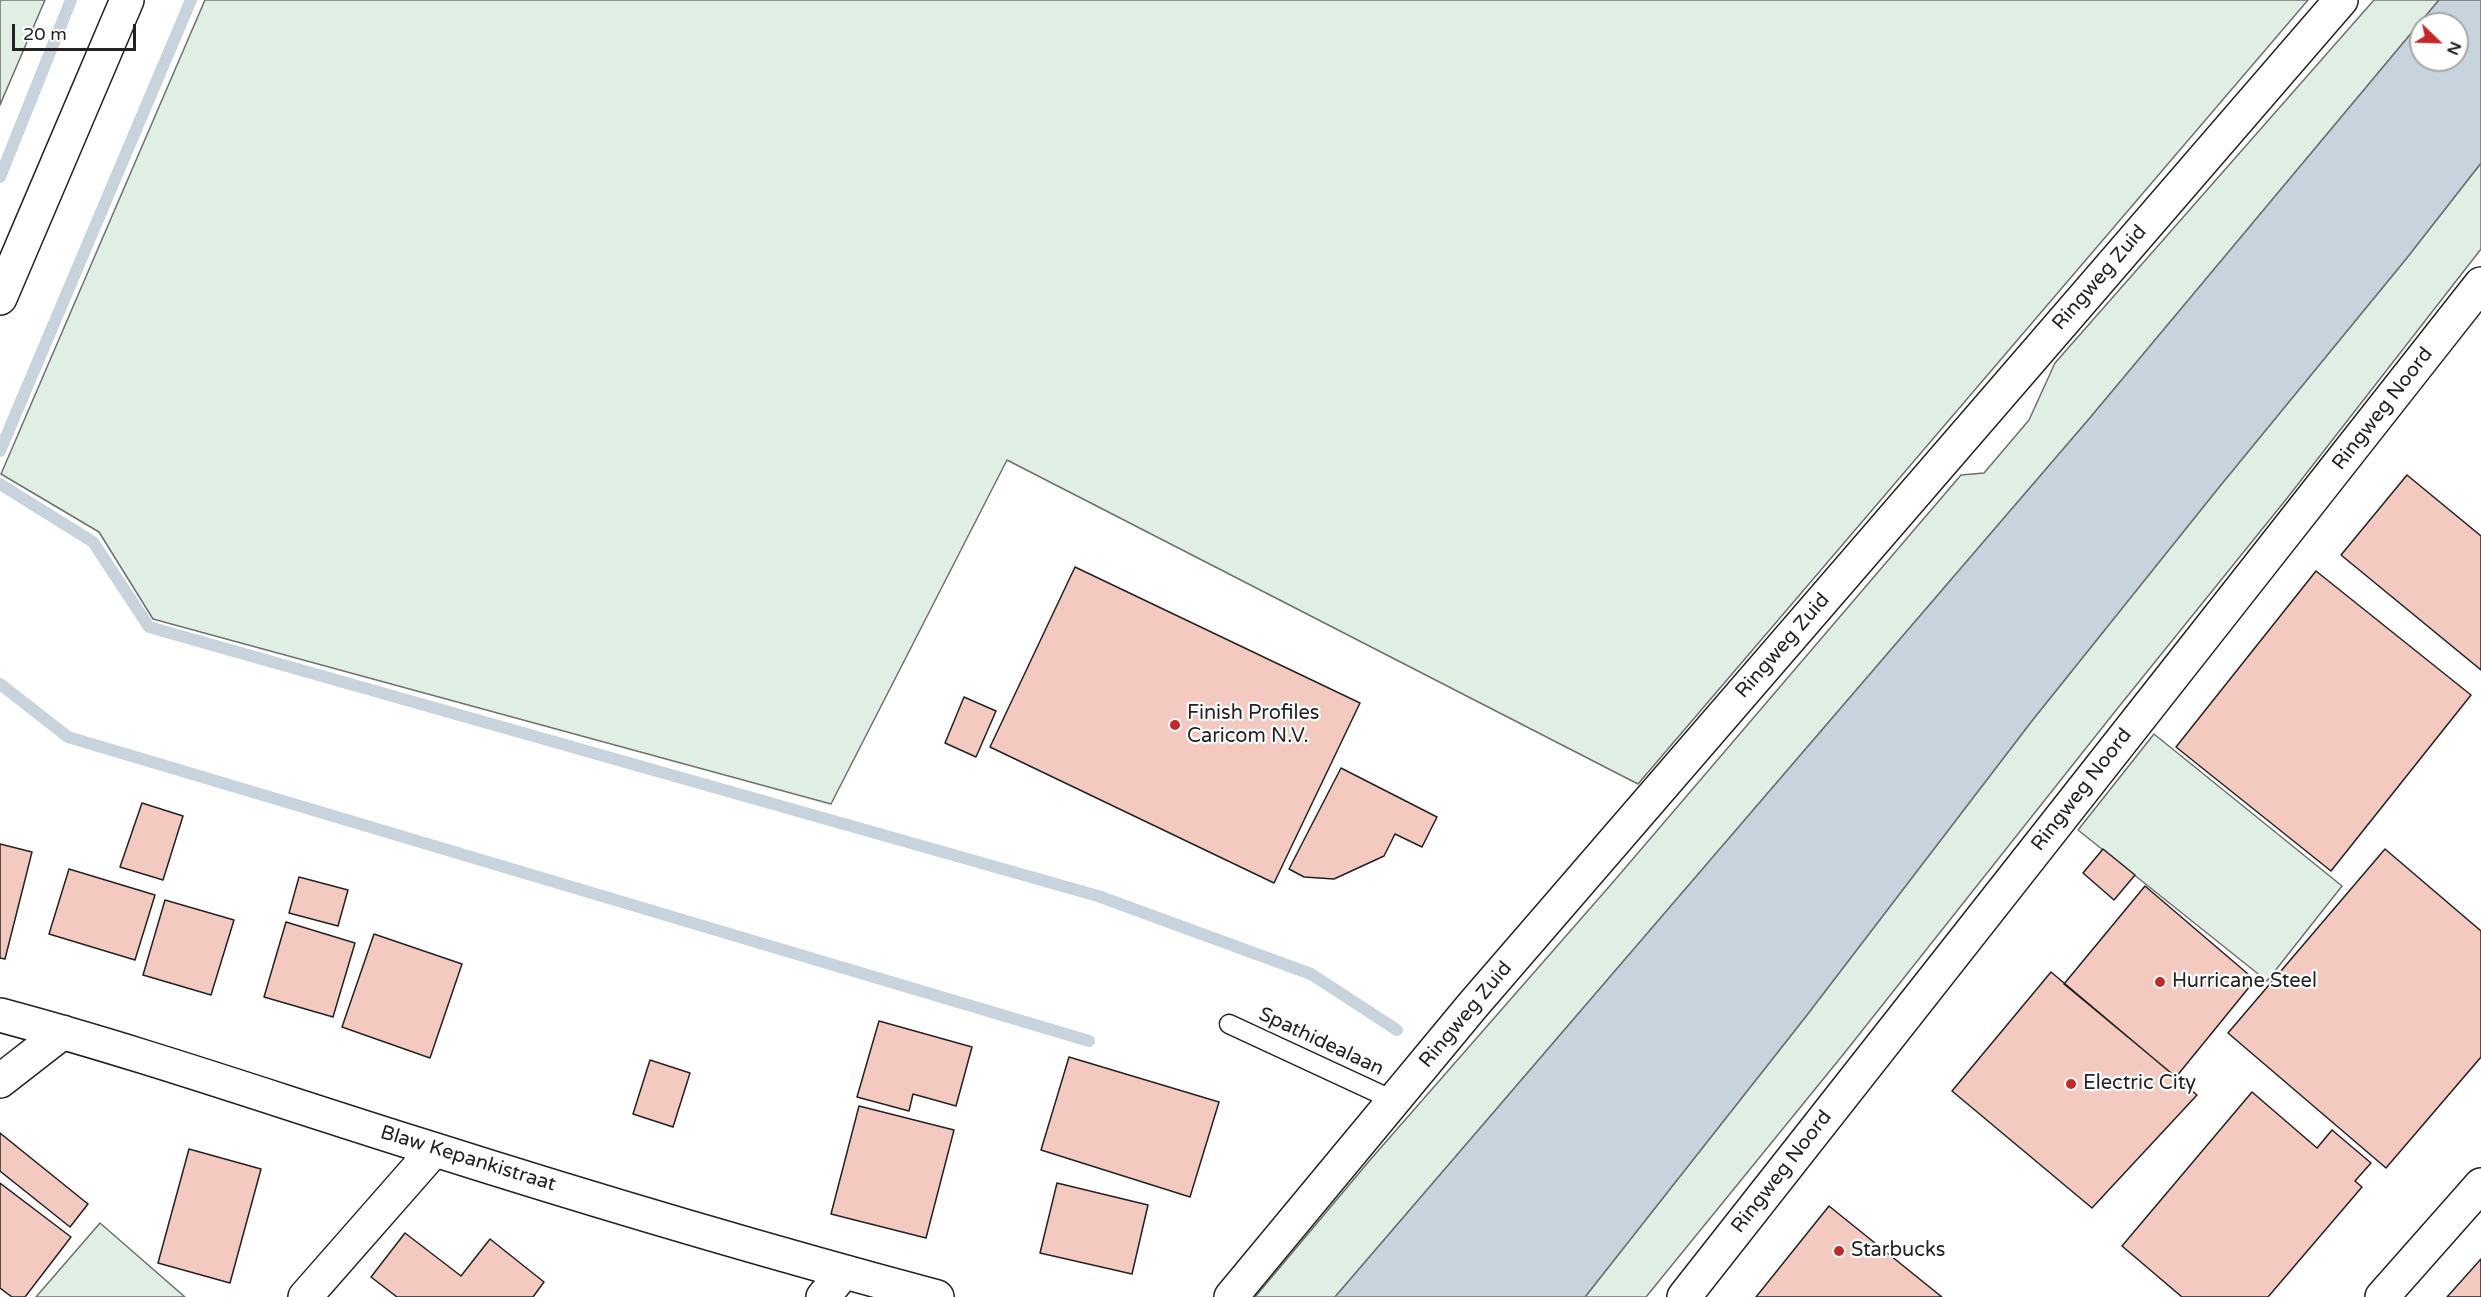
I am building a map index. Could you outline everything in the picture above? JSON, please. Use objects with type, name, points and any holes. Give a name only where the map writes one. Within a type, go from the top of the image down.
[{"type":"street","name":"Ringweg Zuid","points":[[1231,1297],[1481,996],[2341,0]]},
{"type":"street","points":[[0,298],[124,2]]},
{"type":"street","name":"Ringweg Noord","points":[[1684,1297],[2481,284]]},
{"type":"street","name":"Blaw Kepankistraat","points":[[0,1015],[63,1032],[434,1150],[844,1272],[937,1297]]},
{"type":"street","points":[[0,1080],[63,1032]]},
{"type":"street","points":[[305,1297],[434,1150]]},
{"type":"street","points":[[2382,1297],[2481,1185]]},
{"type":"street","points":[[823,1297],[844,1272]]},
{"type":"lane","name":"Spathidealaan","points":[[1229,1024],[1395,1101]]},
{"type":"green space","points":[[0,0],[45,0],[0,105]]},
{"type":"green space","points":[[205,0],[2308,0],[1638,784],[1007,460],[831,804],[153,619],[99,532],[1,474]]},
{"type":"green space","points":[[2374,0],[2439,0],[2429,12],[2409,12],[2409,36],[2089,419],[1335,1297],[1255,1297],[1370,1160],[1614,881],[1961,475],[1984,473],[2029,420],[2055,363]]},
{"type":"green space","points":[[2481,163],[2481,249],[2288,497],[1842,1056],[1646,1297],[1585,1297],[1807,1015],[2031,722]]},
{"type":"green space","points":[[2154,734],[2342,886],[2267,981],[2078,830]]},
{"type":"green space","points":[[100,1223],[185,1297],[36,1297]]},
{"type":"shaded area","points":[[2439,0],[2481,0],[2481,163],[2031,722],[1807,1015],[1585,1297],[1335,1297],[2089,419],[2409,36],[2409,72],[2469,72],[2469,12],[2429,12]]},
{"type":"building","points":[[2407,475],[2481,536],[2481,670],[2341,555]]},
{"type":"building","name":"Finish Profiles Caricom N.V.","points":[[1075,567],[1360,703],[1274,883],[990,747]]},
{"type":"building","points":[[2316,571],[2471,695],[2331,871],[2176,747]]},
{"type":"building","points":[[964,697],[996,711],[976,757],[945,743]]},
{"type":"building","points":[[1341,768],[1437,817],[1422,847],[1395,834],[1384,856],[1334,879],[1304,877],[1289,869]]},
{"type":"building","points":[[142,803],[183,816],[163,880],[120,867]]},
{"type":"building","points":[[0,844],[32,852],[5,959],[0,958]]},
{"type":"building","points":[[2103,849],[2135,875],[2114,900],[2083,873]]},
{"type":"building","points":[[2385,849],[2481,931],[2481,1057],[2386,1168],[2228,1033]]},
{"type":"building","points":[[69,869],[155,895],[135,960],[49,934]]},
{"type":"building","points":[[299,877],[348,890],[338,926],[289,913]]},
{"type":"building","name":"Hurricane Steel","points":[[2145,886],[2255,980],[2176,1077],[2064,984]]},
{"type":"building","points":[[165,900],[234,920],[211,995],[143,975]]},
{"type":"building","points":[[286,922],[355,943],[333,1017],[264,997]]},
{"type":"building","points":[[374,934],[462,964],[430,1058],[342,1027]]},
{"type":"building","name":"Electric City","points":[[2051,972],[2197,1095],[2092,1208],[1952,1091]]},
{"type":"building","points":[[879,1021],[972,1047],[956,1106],[913,1094],[909,1111],[857,1097]]},
{"type":"building","points":[[1069,1057],[1219,1102],[1190,1197],[1041,1150]]},
{"type":"building","points":[[650,1060],[690,1073],[673,1127],[633,1114]]},
{"type":"building","points":[[2252,1092],[2317,1148],[2332,1130],[2371,1163],[2355,1181],[2362,1187],[2268,1297],[2182,1297],[2122,1246]]},
{"type":"building","points":[[859,1106],[954,1130],[926,1238],[831,1214]]},
{"type":"building","points":[[0,1133],[88,1204],[70,1227],[0,1171]]},
{"type":"building","points":[[189,1149],[261,1169],[230,1283],[158,1263]]},
{"type":"building","points":[[0,1183],[71,1237],[25,1297],[12,1297],[0,1288]]},
{"type":"building","points":[[1057,1183],[1148,1205],[1132,1274],[1040,1253]]},
{"type":"building","name":"Starbucks","points":[[1829,1206],[1942,1297],[1756,1297]]},
{"type":"building","points":[[405,1233],[461,1276],[490,1239],[544,1282],[533,1297],[397,1297],[371,1277]]},
{"type":"building","points":[[2481,1259],[2481,1297],[2447,1297]]},
{"type":"waterway","points":[[0,177],[71,0]]},
{"type":"waterway","points":[[0,451],[191,0]]},
{"type":"waterway","points":[[0,484],[93,542],[149,627],[1098,896],[1311,974],[1397,1030]]},
{"type":"waterway","points":[[0,684],[68,737],[1089,1041]]},
{"type":"place","name":"Finish Profiles Caricom N.V.","points":[[1175,725]]},
{"type":"place","name":"Hurricane Steel","points":[[2160,982]]},
{"type":"place","name":"Electric City","points":[[2071,1084]]},
{"type":"place","name":"Starbucks","points":[[1839,1251]]}]
